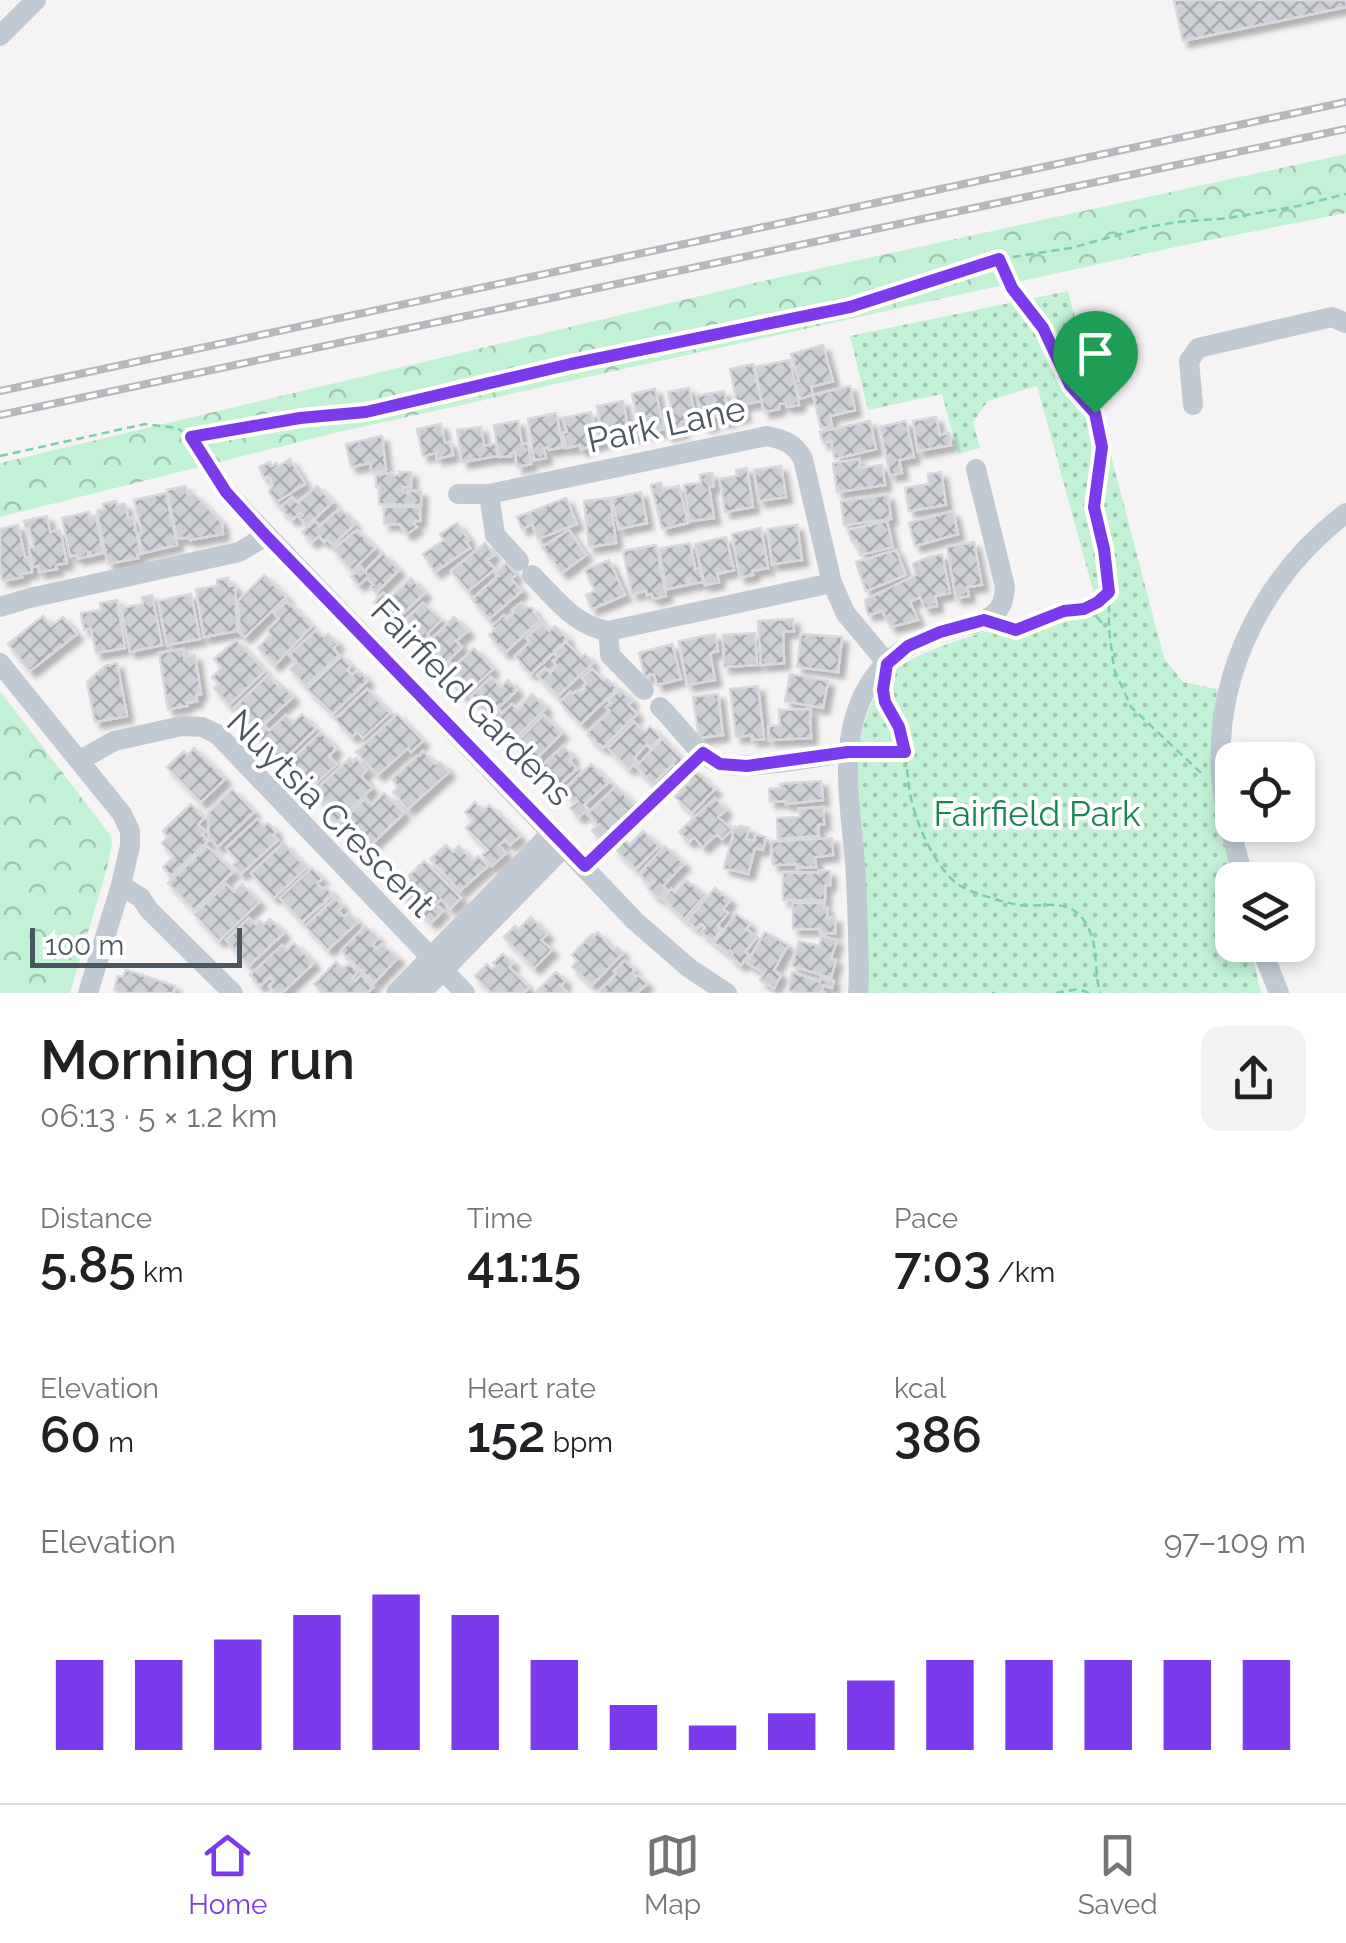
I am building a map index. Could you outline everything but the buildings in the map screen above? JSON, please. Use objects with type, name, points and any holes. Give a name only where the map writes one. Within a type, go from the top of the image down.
[{"type":"street","points":[[0,36],[36,0]]},
{"type":"street","points":[[1193,405],[1189,361],[1198,348],[1332,317],[1346,323]]},
{"type":"street","name":"Park Lane","points":[[458,494],[489,494],[767,436],[784,440],[795,446],[802,460],[832,583],[846,614],[887,664]]},
{"type":"street","points":[[858,993],[848,752],[851,730],[860,700],[876,675],[908,646],[984,620],[997,612],[1003,602],[1005,587],[976,470]]},
{"type":"street","name":"Fairfield Gardens","points":[[226,492],[634,920],[689,968],[727,993]]},
{"type":"street","points":[[489,494],[495,535],[578,620],[592,629],[608,632],[832,583]]},
{"type":"street","points":[[1239,862],[1221,777],[1224,710],[1234,671],[1248,632],[1287,568],[1346,513]]},
{"type":"street","points":[[0,607],[239,552],[266,536]]},
{"type":"street","points":[[608,632],[610,655],[644,690]]},
{"type":"street","points":[[0,664],[122,814],[130,831],[122,885],[88,993]]},
{"type":"street","points":[[660,708],[703,753],[720,764],[747,766],[848,752]]},
{"type":"street","name":"Nuytsia Crescent","points":[[79,760],[114,741],[182,726],[202,727],[217,734],[465,993]]},
{"type":"street","points":[[396,993],[437,964],[558,839]]},
{"type":"street","points":[[122,885],[141,898],[233,993]]},
{"type":"street","points":[[114,908],[149,910]]},
{"type":"street","points":[[1262,962],[1262,993]]},
{"type":"street","points":[[1267,962],[1280,993]]},
{"type":"street","points":[[422,993],[437,964]]},
{"type":"path","points":[[191,437],[366,412],[571,364],[850,307],[999,259],[1071,248],[1143,228],[1229,218],[1346,194]]},
{"type":"path","points":[[999,259],[1012,288],[1043,328],[1070,385],[1095,413],[1102,447],[1094,507],[1104,549],[1114,669],[1131,707],[1206,779]]},
{"type":"path","points":[[0,456],[145,424],[177,428],[191,437],[226,492]]},
{"type":"path","points":[[984,620],[1016,630],[1064,611],[1084,609],[1109,592]]},
{"type":"path","points":[[1084,609],[1109,630]]},
{"type":"path","points":[[887,664],[885,702],[899,727],[912,806],[938,862],[959,886],[1021,905],[1064,905],[1074,910],[1083,919],[1097,951],[1100,993]]},
{"type":"path","points":[[848,752],[905,752]]},
{"type":"path","points":[[585,866],[703,753]]},
{"type":"path","points":[[1056,993],[1078,989],[1089,993]]},
{"type":"green space","points":[[1346,154],[1346,213],[1180,246],[339,432],[0,517],[0,463],[767,280]]},
{"type":"green space","name":"Fairfield Park","points":[[1068,291],[1164,658],[1183,682],[1217,689],[1212,775],[1215,842],[1227,842],[1231,862],[1215,862],[1215,962],[1254,962],[1261,993],[865,993],[856,754],[879,689],[900,667],[923,654],[1096,601],[1037,386],[988,401],[973,422],[980,448],[958,454],[942,394],[868,410],[850,336]]},
{"type":"green space","points":[[0,691],[111,836],[107,868],[70,993],[0,993]]},
{"type":"railway","points":[[0,391],[1346,102]]},
{"type":"railway","points":[[0,415],[1346,129]]},
{"type":"route","points":[[999,259],[1012,288],[1043,328],[1070,385],[1095,413],[1102,447],[1094,507],[1109,592],[1098,602],[1016,630],[984,620],[908,646],[887,664],[883,690],[905,752],[848,752],[747,766],[720,764],[703,753],[585,866],[266,536],[226,492],[191,437],[300,418],[366,412],[571,364],[850,307],[999,259]]}]
